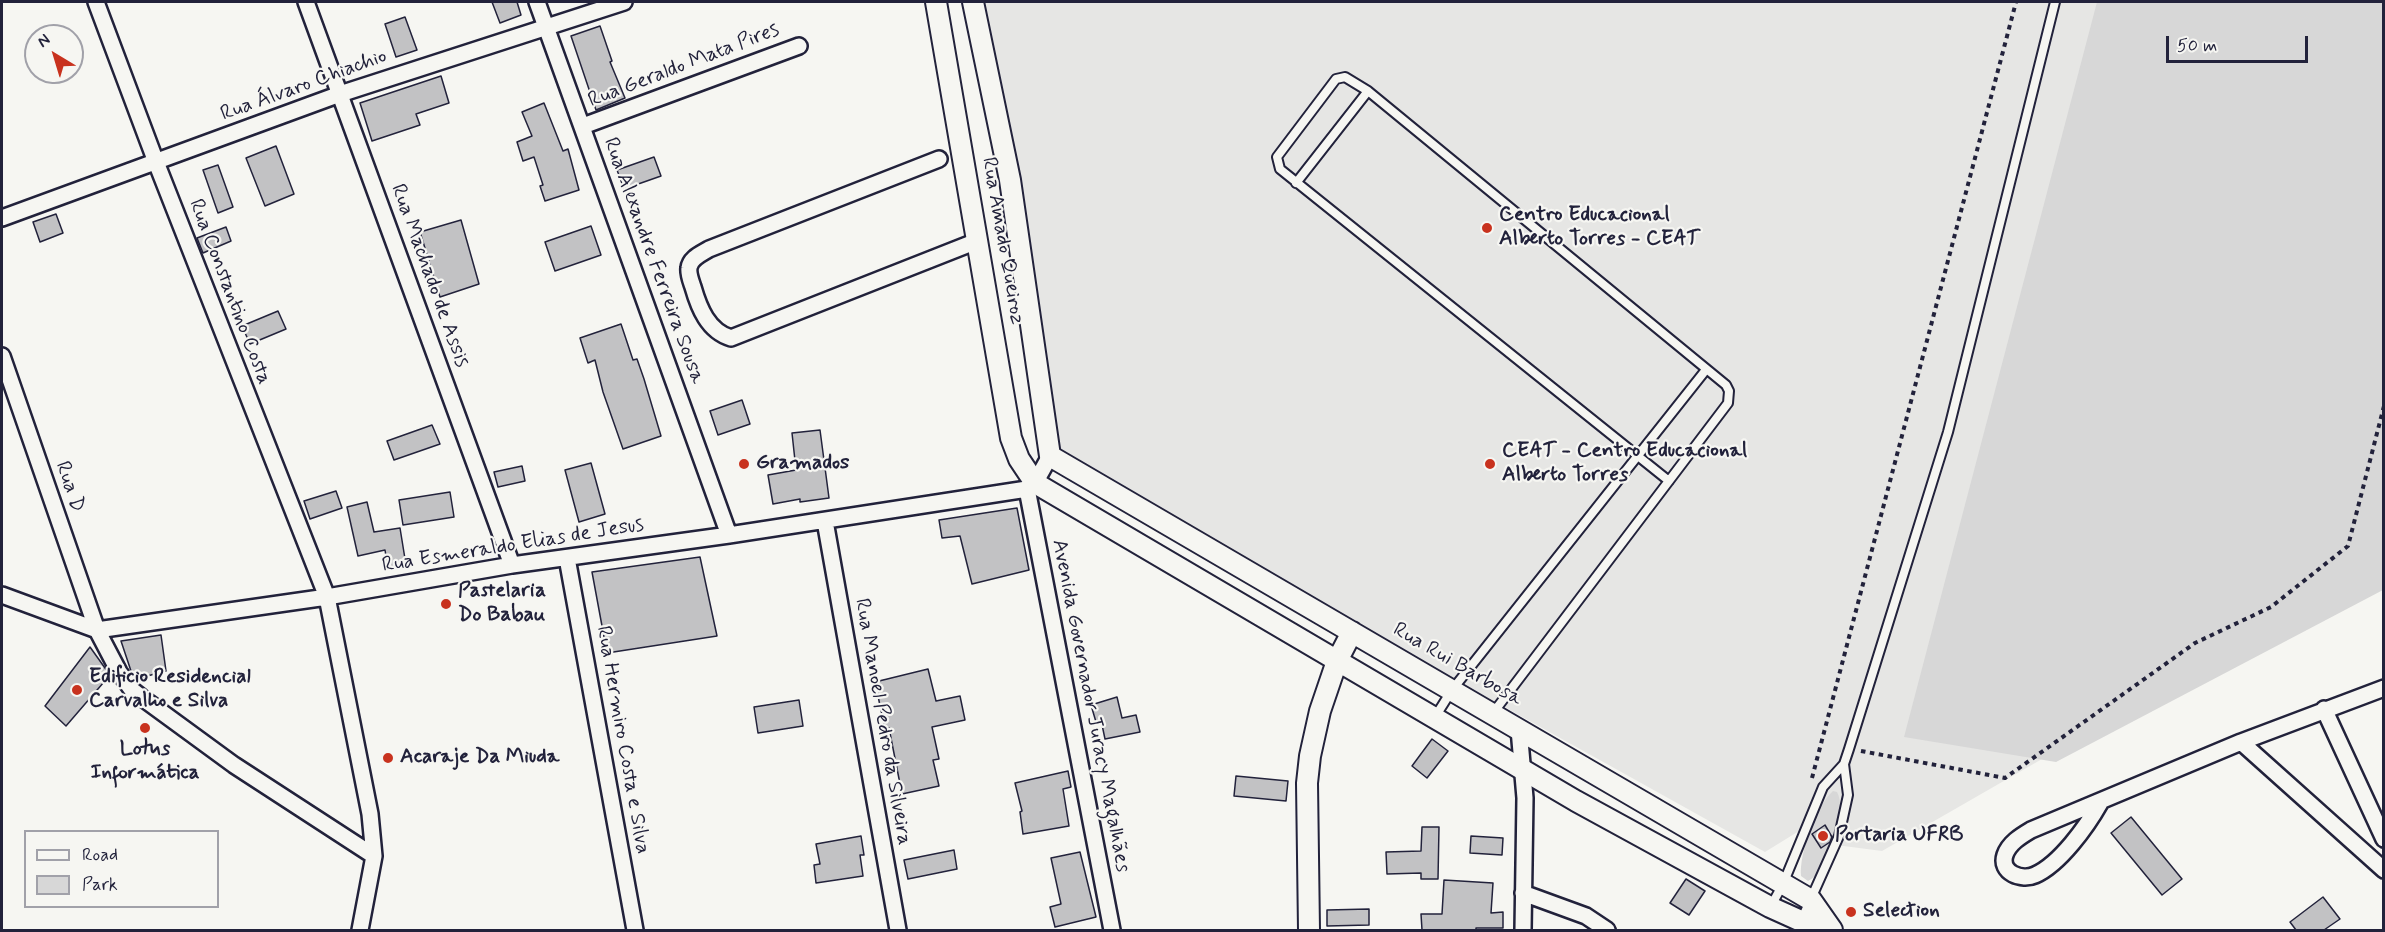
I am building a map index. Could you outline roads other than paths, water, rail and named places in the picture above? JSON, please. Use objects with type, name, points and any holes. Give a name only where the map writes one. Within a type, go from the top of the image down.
[{"type":"street","name":"Rua Constantino Costa","points":[[96,2],[156,162],[327,597],[366,793],[374,856],[360,930]]},
{"type":"street","name":"Rua Machado de Assis","points":[[306,2],[512,565]]},
{"type":"street","name":"Rua Alexandre Ferreira Sousa","points":[[537,2],[729,535]]},
{"type":"street","name":"Rua Álvaro Chiachio","points":[[2,218],[340,94],[624,2]]},
{"type":"street","name":"Rua Amado Queiroz","points":[[936,2],[1011,438],[1031,486]]},
{"type":"street","name":"Rua Amado Queiroz","points":[[973,2],[1010,180],[1050,456]]},
{"type":"street","name":"Rua Geraldo Mata Pires","points":[[583,126],[799,46]]},
{"type":"street","points":[[939,159],[709,249],[693,260],[689,268],[702,312],[720,335],[731,338],[977,241]]},
{"type":"street","name":"Rua D","points":[[2,356],[97,630],[119,672],[132,690],[234,765],[374,856]]},
{"type":"street","points":[[1031,486],[1050,456]]},
{"type":"street","name":"Rua Rui Barbosa","points":[[1050,456],[1811,900],[1830,929]]},
{"type":"street","name":"Rua Rui Barbosa","points":[[1031,486],[1524,771],[1770,907],[1801,921],[1830,929]]},
{"type":"street","name":"Rua Esmeraldo Elias de Jesus","points":[[2,596],[97,630],[327,597],[512,565],[825,521],[1031,486]]},
{"type":"street","name":"Avenida Governador Juracy Magalhães","points":[[1031,486],[1112,930]]},
{"type":"street","name":"Rua Manoel Pedro da Silveira","points":[[825,521],[898,930]]},
{"type":"street","name":"Rua Hermiro Costa e Silva","points":[[567,558],[635,930]]},
{"type":"street","points":[[1309,930],[1307,783],[1310,756],[1320,711],[1337,662],[1352,632]]},
{"type":"street","points":[[2100,803],[2082,830],[2047,868],[2024,878],[2011,874],[2005,866],[2005,855],[2014,841],[2031,830],[2241,742],[2384,688]]},
{"type":"street","points":[[2324,709],[2384,839]]},
{"type":"street","points":[[1519,729],[1524,771],[1523,930]]},
{"type":"street","points":[[2241,742],[2384,870]]},
{"type":"street","points":[[1523,894],[1586,916],[1607,930]]},
{"type":"lane","points":[[1770,907],[1783,884],[1823,788],[1844,764],[1849,749],[1948,432],[2055,2]]},
{"type":"lane","points":[[1493,714],[1728,403],[1729,391],[1726,385],[1368,91],[1350,79],[1340,77],[1336,79],[1277,157],[1280,169],[1669,481]]},
{"type":"lane","points":[[1296,183],[1368,91]]},
{"type":"lane","points":[[1434,717],[1452,690],[1705,370]]},
{"type":"lane","points":[[1801,921],[1839,836],[1848,795],[1844,764]]},
{"type":"place","name":"Centro Educacional Alberto Torres - CEAT","points":[[1487,228]]},
{"type":"place","name":"Gramados","points":[[744,464]]},
{"type":"place","name":"CEAT - Centro Educacional Alberto Torres","points":[[1490,464]]},
{"type":"place","name":"Pastelaria Do Babau","points":[[446,604]]},
{"type":"place","name":"Edificio Residencial Carvalho e Silva","points":[[77,690]]},
{"type":"place","name":"Lotus Informática","points":[[145,728]]},
{"type":"place","name":"Acaraje Da Miuda","points":[[388,758]]},
{"type":"place","name":"Portaria UFRB","points":[[1823,836]]},
{"type":"place","name":"Selection","points":[[1851,912]]}]
